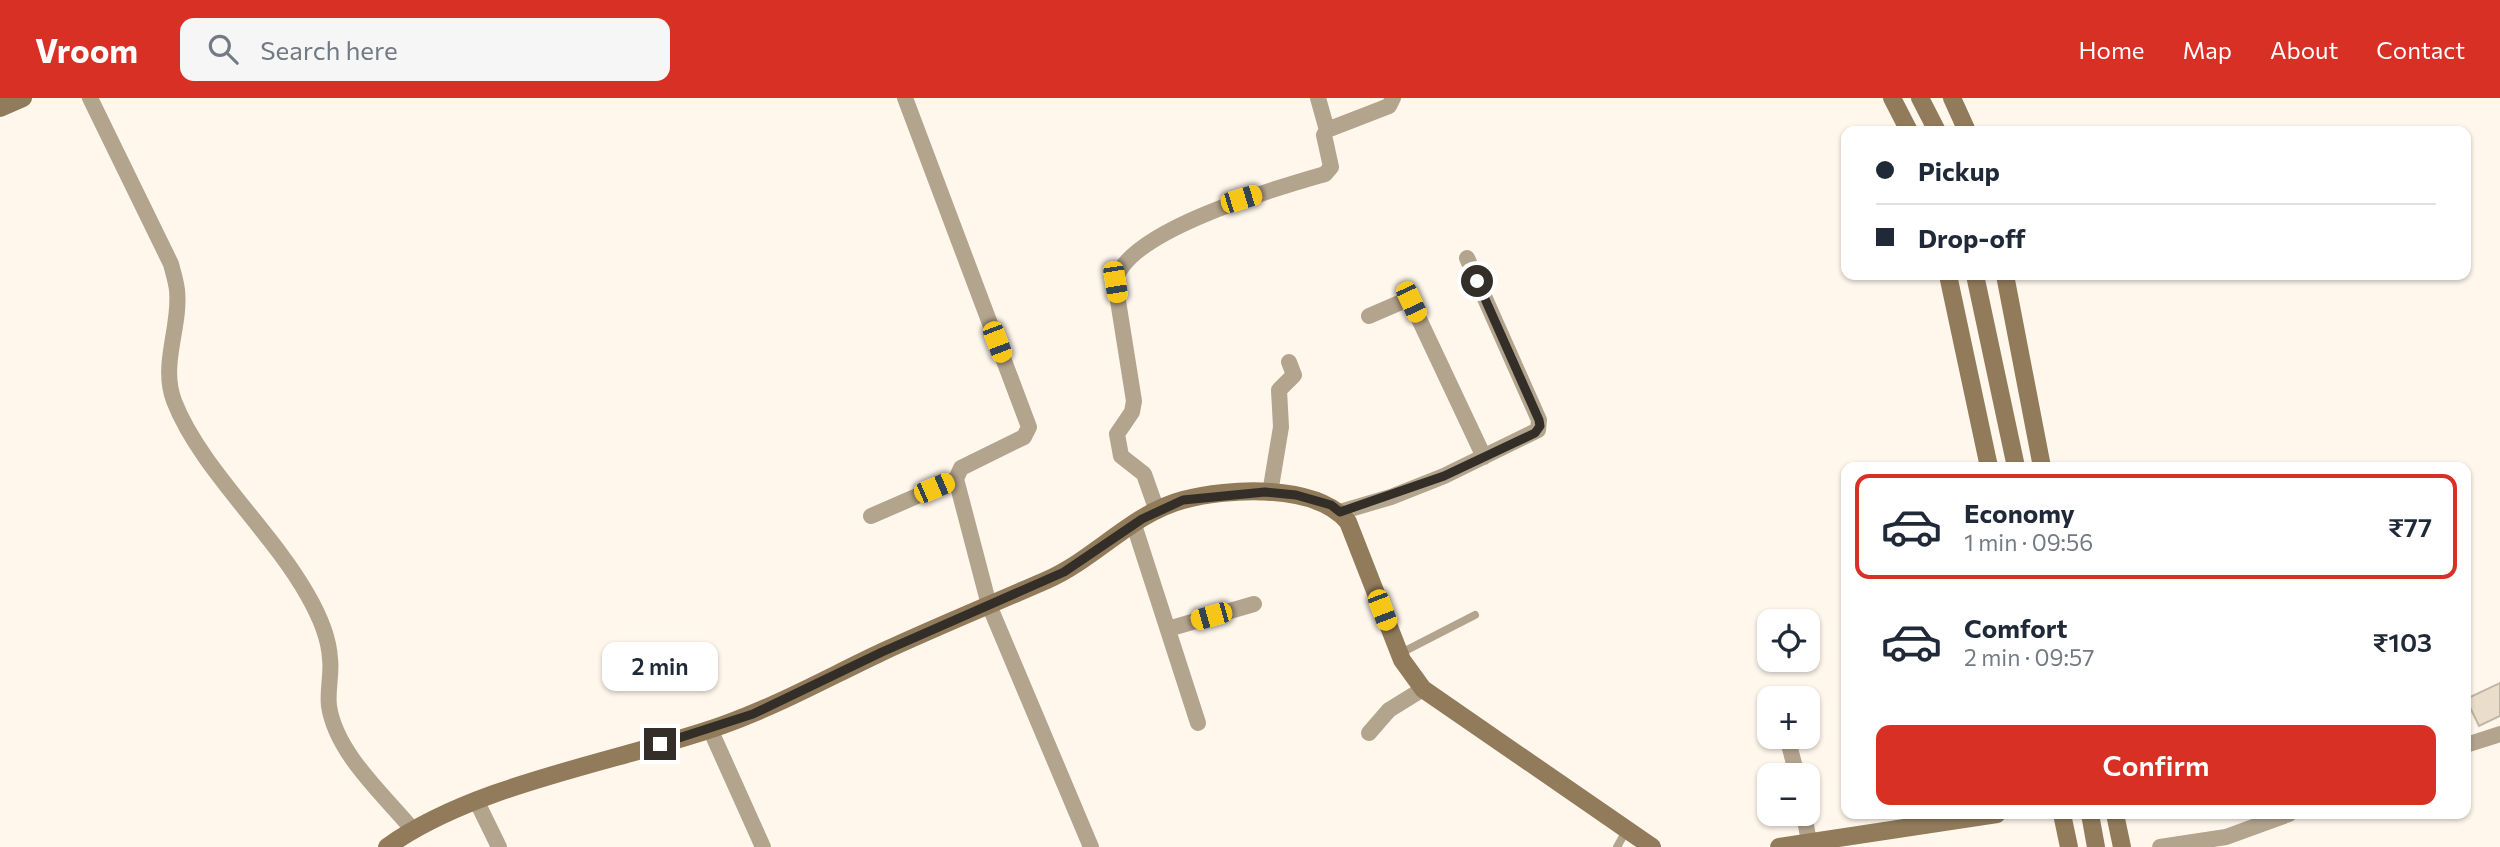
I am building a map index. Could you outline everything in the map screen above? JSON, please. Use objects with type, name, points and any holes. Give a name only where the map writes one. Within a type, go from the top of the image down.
[{"type":"street","points":[[0,108],[23,98]]},
{"type":"street","points":[[90,98],[171,264],[177,289],[169,372],[174,400],[187,426],[223,479],[288,563],[308,595],[323,627],[330,657],[329,705],[334,725],[350,754],[412,829]]},
{"type":"street","points":[[905,98],[1029,427],[1029,433],[1024,438],[961,468],[956,479],[989,605],[1091,847]]},
{"type":"street","points":[[1318,98],[1327,130]]},
{"type":"street","points":[[1157,511],[1144,474],[1121,456],[1116,434],[1132,412],[1134,401],[1115,282],[1118,271],[1131,254],[1210,211],[1325,174],[1331,167],[1324,135],[1327,130],[1390,106],[1393,98]]},
{"type":"street","points":[[1892,98],[1906,126]]},
{"type":"street","points":[[1920,98],[1934,126]]},
{"type":"street","points":[[1952,98],[1965,126]]},
{"type":"street","points":[[1340,512],[1391,497],[1535,433],[1540,426],[1467,258]]},
{"type":"street","points":[[1949,280],[1988,462]]},
{"type":"street","points":[[1976,280],[2015,462]]},
{"type":"street","points":[[2006,280],[2041,462]]},
{"type":"street","points":[[1369,316],[1406,300],[1411,302],[1484,457]]},
{"type":"street","points":[[1269,493],[1281,426],[1279,390],[1294,375],[1289,362]]},
{"type":"street","points":[[871,516],[956,479]]},
{"type":"street","points":[[387,847],[412,829],[477,802],[710,729],[787,699],[882,652],[1082,564],[1157,511],[1183,500],[1232,493],[1296,495],[1331,505],[1340,512],[1348,522],[1399,654],[1423,689],[1521,754],[1621,839],[1652,847]]},
{"type":"street","points":[[1134,526],[1198,723]]},
{"type":"street","points":[[1168,629],[1254,604]]},
{"type":"street","points":[[1369,733],[1389,710],[1423,689]]},
{"type":"street","points":[[710,729],[763,847]]},
{"type":"street","points":[[2471,743],[2500,733]]},
{"type":"street","points":[[477,802],[499,847]]},
{"type":"street","points":[[1779,847],[1963,819]]},
{"type":"street","points":[[2063,819],[2069,847]]},
{"type":"street","points":[[2091,819],[2096,847]]},
{"type":"street","points":[[2116,819],[2122,847]]},
{"type":"street","points":[[2160,847],[2226,837],[2275,819]]},
{"type":"street","points":[[1806,826],[1809,842]]},
{"type":"lane","points":[[1399,654],[1475,615]]},
{"type":"building","points":[[2500,683],[2500,716],[2479,726],[2471,709],[2471,697]]},
{"type":"route","points":[[660,744],[753,714],[882,652],[1082,564],[1142,519],[1183,500],[1232,493],[1265,492],[1296,495],[1331,505],[1340,512],[1391,497],[1444,476],[1535,433],[1540,426],[1539,420],[1477,281]]}]
